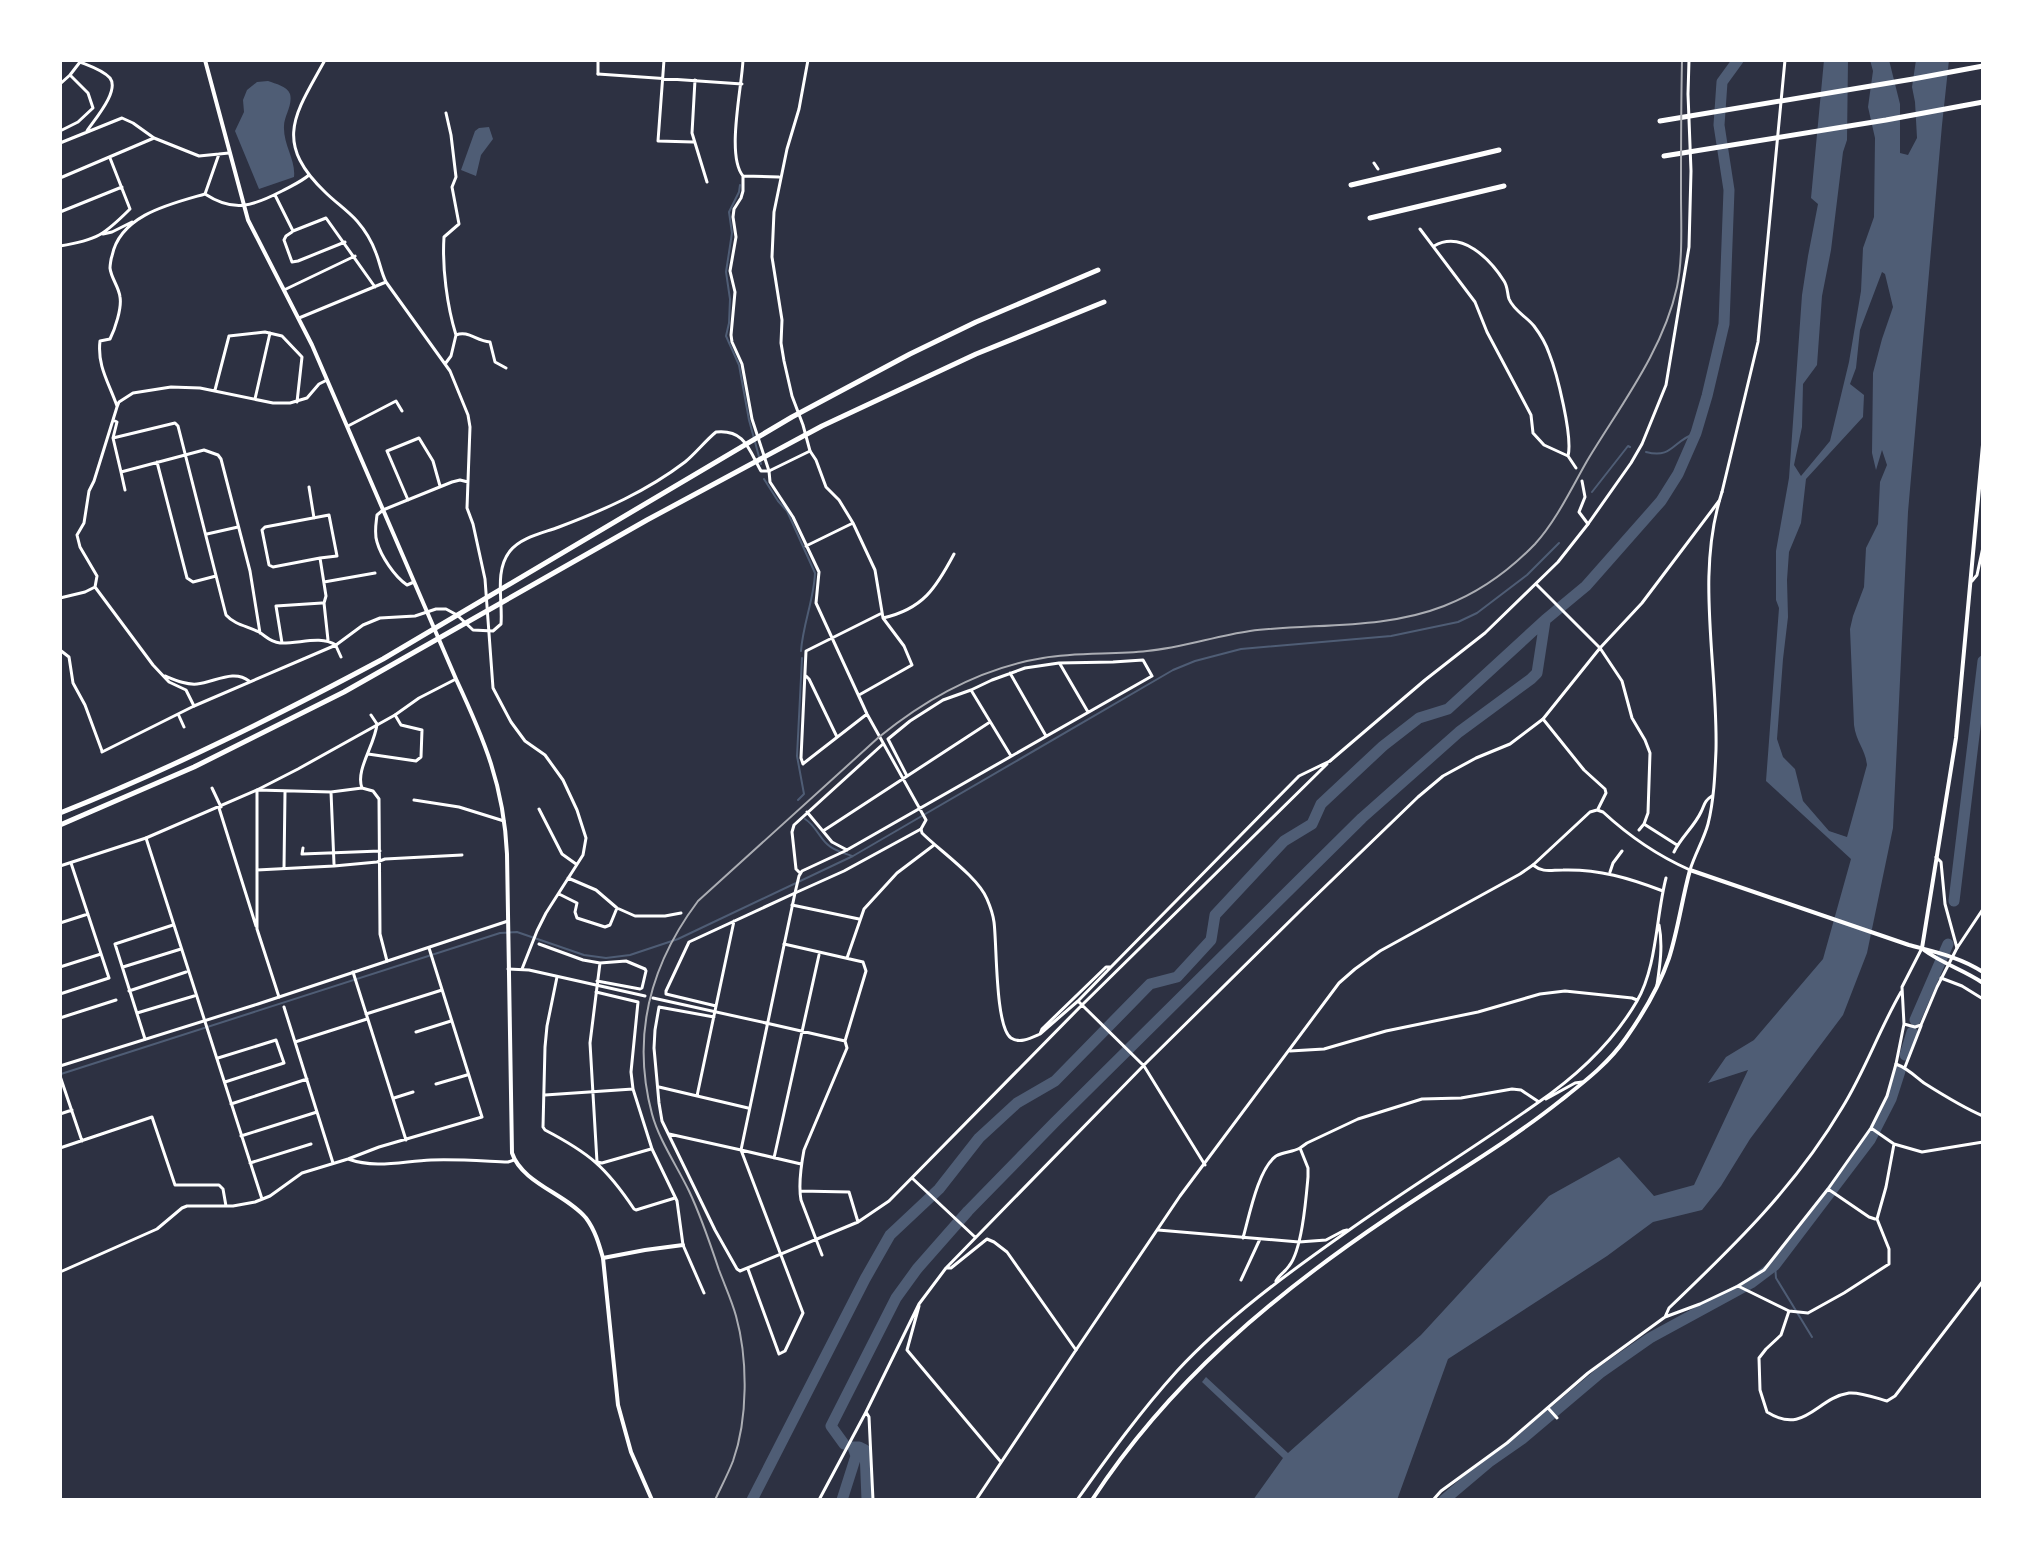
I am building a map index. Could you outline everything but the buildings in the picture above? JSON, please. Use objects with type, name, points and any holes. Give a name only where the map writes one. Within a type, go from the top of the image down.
[{"type":"highway","points":[[1660,121],[1983,66]]},
{"type":"highway","points":[[1664,156],[1983,102]]},
{"type":"highway","points":[[1351,185],[1499,150]]},
{"type":"highway","points":[[1370,218],[1504,186]]},
{"type":"highway","points":[[60,813],[247,730],[397,650],[718,460],[862,379],[976,322],[1098,270]]},
{"type":"highway","points":[[60,825],[208,761],[331,699],[726,477],[867,404],[976,354],[1104,302]]},
{"type":"main road","points":[[205,60],[253,232],[299,318],[348,426],[486,747],[498,782],[507,854],[511,1146],[514,1160],[525,1173],[568,1202],[594,1230],[603,1258],[618,1405],[631,1452],[652,1500]]},
{"type":"main road","points":[[1922,948],[1956,738],[1983,445]]},
{"type":"main road","points":[[1092,1500],[1114,1466],[1156,1414],[1218,1349],[1258,1314],[1388,1217],[1517,1133],[1605,1064],[1624,1041],[1656,989],[1670,955],[1690,870],[1909,945],[1940,951],[1983,972]]},
{"type":"main road","points":[[1922,948],[1938,960],[1983,983]]},
{"type":"main road","points":[[603,1258],[683,1245]]},
{"type":"street","points":[[325,60],[294,122],[293,137],[297,153],[309,175],[357,221],[376,252],[386,282],[450,371],[463,401],[470,427],[467,508],[485,579],[493,688],[525,741],[545,755],[563,780],[586,838],[583,855],[537,931],[522,969]]},
{"type":"street","points":[[598,60],[598,74],[742,84]]},
{"type":"street","points":[[664,60],[658,141],[693,142]]},
{"type":"street","points":[[743,60],[736,125],[737,168],[743,176],[743,191],[733,217],[736,237],[730,271],[735,292],[731,335],[742,364],[752,419],[770,482],[793,517],[819,572],[816,603],[867,714],[905,778]]},
{"type":"street","points":[[808,60],[774,212],[772,257],[782,320],[781,343],[792,396],[810,451],[826,487],[839,500],[853,523],[875,570],[883,618],[904,646],[912,665],[859,695]]},
{"type":"street","points":[[714,1017],[659,1007],[654,1048],[659,1103],[667,1134],[740,1271],[858,1222],[889,1201],[1080,1003],[1330,761],[1485,633],[1536,584],[1588,524],[1631,463],[1651,425],[1666,385],[1689,247],[1689,60]]},
{"type":"street","points":[[976,1500],[1158,1230],[1330,995],[1355,969],[1395,942],[1533,865],[1590,812],[1603,812],[1645,847],[1690,870],[1707,825],[1712,796],[1715,725],[1709,570],[1719,501],[1758,342],[1785,60]]},
{"type":"street","points":[[60,84],[80,61],[111,80],[113,86],[104,107],[86,132]]},
{"type":"street","points":[[60,131],[78,122],[93,108],[88,93],[70,75]]},
{"type":"street","points":[[695,80],[693,142],[707,182]]},
{"type":"street","points":[[445,364],[451,356],[456,335],[442,258],[444,237],[459,224],[452,187],[456,177],[446,113]]},
{"type":"street","points":[[60,143],[122,118],[154,138],[199,156],[229,153]]},
{"type":"street","points":[[60,178],[154,138]]},
{"type":"street","points":[[205,194],[219,154]]},
{"type":"street","points":[[103,234],[130,209],[110,158]]},
{"type":"street","points":[[1374,163],[1378,169]]},
{"type":"street","points":[[60,246],[112,232],[147,214],[205,194],[226,205],[244,207],[275,195],[309,175]]},
{"type":"street","points":[[743,176],[781,177]]},
{"type":"street","points":[[60,212],[122,187]]},
{"type":"street","points":[[275,195],[293,231]]},
{"type":"street","points":[[345,242],[292,262],[284,240],[293,231],[326,218],[345,242],[355,256],[375,287]]},
{"type":"street","points":[[117,407],[98,353],[100,341],[113,335],[121,298],[110,268],[113,247],[133,222]]},
{"type":"street","points":[[1420,229],[1475,302],[1487,332],[1531,415],[1533,433],[1544,445],[1568,456],[1576,468]]},
{"type":"street","points":[[1433,247],[1440,243],[1466,243],[1486,259],[1506,283],[1509,298],[1534,327],[1549,353],[1566,415],[1568,456]]},
{"type":"street","points":[[284,290],[355,256]]},
{"type":"street","points":[[299,318],[386,282]]},
{"type":"street","points":[[215,390],[229,336],[265,332],[282,336],[302,357],[297,402]]},
{"type":"street","points":[[255,399],[270,333]]},
{"type":"street","points":[[456,335],[461,333],[490,342],[495,362],[506,368]]},
{"type":"street","points":[[194,706],[186,690],[176,686],[153,665],[95,587],[97,576],[80,547],[77,535],[84,523],[89,491],[119,402],[128,395],[150,390],[185,387],[215,390],[273,403],[297,402],[307,398],[327,380]]},
{"type":"street","points":[[348,426],[396,401],[402,411]]},
{"type":"street","points":[[113,420],[117,422],[113,438],[125,490]]},
{"type":"street","points":[[113,438],[175,423],[186,454],[226,615],[233,622],[260,633],[270,641],[328,640],[336,645],[341,657]]},
{"type":"street","points":[[60,650],[69,657],[73,683],[85,705],[102,752],[194,706],[336,645],[363,625],[380,618],[415,616],[446,609],[473,630],[489,632],[501,624],[500,582],[510,552],[519,544],[645,489],[687,460],[716,432],[731,432],[741,437],[761,471],[769,471],[810,451]]},
{"type":"street","points":[[408,500],[387,451],[419,438],[433,461],[441,487]]},
{"type":"street","points":[[121,472],[204,450],[218,455],[250,571],[260,633]]},
{"type":"street","points":[[157,462],[187,578],[193,582],[216,576]]},
{"type":"street","points":[[414,582],[407,585],[392,571],[377,544],[377,515],[460,480],[468,482]]},
{"type":"street","points":[[1582,481],[1585,497],[1579,512],[1588,524]]},
{"type":"street","points":[[309,487],[314,518]]},
{"type":"street","points":[[819,1500],[919,1304],[946,1268],[1144,1066],[1418,797],[1443,776],[1510,744],[1543,719],[1599,647],[1642,603],[1719,501]]},
{"type":"street","points":[[329,515],[337,556],[320,558],[273,567],[269,565],[262,530],[329,515]]},
{"type":"street","points":[[806,546],[853,523]]},
{"type":"street","points":[[206,534],[238,527]]},
{"type":"street","points":[[1971,583],[1977,575],[1983,547]]},
{"type":"street","points":[[883,618],[898,615],[926,598],[940,581],[954,554]]},
{"type":"street","points":[[320,558],[328,640]]},
{"type":"street","points":[[324,582],[375,573]]},
{"type":"street","points":[[1536,584],[1599,647],[1622,681],[1632,718],[1650,753],[1648,813],[1639,830]]},
{"type":"street","points":[[60,598],[95,587]]},
{"type":"street","points":[[282,643],[276,606],[324,603]]},
{"type":"street","points":[[867,714],[803,764],[806,651],[881,613]]},
{"type":"street","points":[[799,876],[921,810],[1152,676],[1143,660],[1038,665],[943,700],[910,721],[888,739],[905,778],[921,810],[926,820],[921,829],[844,871],[689,942],[666,991],[666,994],[766,1023],[845,1041]]},
{"type":"street","points":[[1059,663],[1088,712]]},
{"type":"street","points":[[1010,673],[1046,736]]},
{"type":"street","points":[[164,676],[196,685],[236,676],[249,681]]},
{"type":"street","points":[[805,676],[837,737]]},
{"type":"street","points":[[60,866],[146,838],[220,808],[456,679]]},
{"type":"street","points":[[971,690],[1011,756]]},
{"type":"street","points":[[178,714],[184,727]]},
{"type":"street","points":[[371,715],[377,724]]},
{"type":"street","points":[[368,754],[416,761],[421,757],[422,730],[401,725],[395,715]]},
{"type":"street","points":[[1543,719],[1584,770],[1605,789],[1597,810]]},
{"type":"street","points":[[823,831],[990,722]]},
{"type":"street","points":[[362,788],[360,776],[377,724]]},
{"type":"street","points":[[748,1269],[779,1354],[785,1351],[803,1313],[741,1150],[799,876],[792,832],[794,825],[807,812],[883,744]]},
{"type":"street","points":[[921,829],[934,845],[979,884],[986,895],[994,920],[999,1004],[1006,1033],[1011,1038],[1024,1041],[1040,1034],[1080,1003],[1111,967],[1299,776],[1330,761]]},
{"type":"street","points":[[212,788],[279,997]]},
{"type":"street","points":[[257,790],[331,792],[362,788],[373,791],[379,799],[380,934],[387,961]]},
{"type":"street","points":[[257,790],[257,929]]},
{"type":"street","points":[[284,868],[285,790]]},
{"type":"street","points":[[331,792],[334,866]]},
{"type":"street","points":[[1674,852],[1697,821],[1706,800],[1712,796]]},
{"type":"street","points":[[414,800],[459,807],[505,821]]},
{"type":"street","points":[[539,809],[562,854],[576,864]]},
{"type":"street","points":[[807,812],[844,852]]},
{"type":"street","points":[[1644,824],[1677,845]]},
{"type":"street","points":[[146,838],[262,1199]]},
{"type":"street","points":[[847,958],[864,909],[897,873],[934,845]]},
{"type":"street","points":[[303,848],[302,854],[380,851]]},
{"type":"street","points":[[1610,873],[1622,851]]},
{"type":"street","points":[[257,870],[462,855]]},
{"type":"street","points":[[1936,857],[1941,862],[1945,904],[1957,948]]},
{"type":"street","points":[[60,994],[109,978],[71,862]]},
{"type":"street","points":[[1533,865],[1545,871],[1610,873],[1663,891]]},
{"type":"street","points":[[568,878],[596,890],[617,908],[640,917],[681,913]]},
{"type":"street","points":[[1077,1500],[1124,1432],[1180,1369],[1275,1284],[1349,1230],[1541,1101],[1578,1074],[1602,1049],[1637,1000],[1647,974],[1666,878]]},
{"type":"street","points":[[559,894],[577,903],[577,918],[605,927],[610,925],[617,908]]},
{"type":"street","points":[[792,905],[861,919]]},
{"type":"street","points":[[1905,1067],[1941,978],[1983,909]]},
{"type":"street","points":[[60,923],[88,914]]},
{"type":"street","points":[[60,1066],[279,997],[354,977],[387,961],[430,950],[508,921]]},
{"type":"street","points":[[697,1096],[734,921]]},
{"type":"street","points":[[1656,989],[1661,956],[1658,921]]},
{"type":"street","points":[[145,1039],[116,943],[173,925]]},
{"type":"street","points":[[508,969],[642,988],[645,969],[626,961],[600,963],[583,960],[539,944]]},
{"type":"street","points":[[784,944],[863,962],[866,971],[845,1041],[847,1048],[801,1164],[801,1200],[822,1255]]},
{"type":"street","points":[[1665,1317],[1669,1308],[1754,1226],[1813,1153],[1869,1060],[1922,948]]},
{"type":"street","points":[[122,968],[181,949]]},
{"type":"street","points":[[60,1272],[157,1229],[187,1206],[233,1206],[262,1199],[302,1173],[482,1117],[430,950]]},
{"type":"street","points":[[774,1158],[819,953]]},
{"type":"street","points":[[60,967],[101,954]]},
{"type":"street","points":[[597,1162],[590,1043],[600,963]]},
{"type":"street","points":[[1040,1034],[1106,967],[1111,967]]},
{"type":"street","points":[[129,991],[188,971]]},
{"type":"street","points":[[354,977],[406,1140]]},
{"type":"street","points":[[557,977],[547,1026],[543,1127],[597,1162],[634,1209],[675,1198]]},
{"type":"street","points":[[1941,978],[1983,999]]},
{"type":"street","points":[[597,984],[645,996]]},
{"type":"street","points":[[295,1042],[442,990]]},
{"type":"street","points":[[1290,1051],[1324,1049],[1540,994],[1565,991],[1637,1000]]},
{"type":"street","points":[[596,992],[638,1002],[631,1072],[633,1089],[652,1149],[675,1198],[683,1245],[704,1293]]},
{"type":"street","points":[[1433,1500],[1588,1373],[1665,1317],[1738,1286],[1764,1270],[1874,1130],[1887,1096],[1904,1024],[1901,992]]},
{"type":"street","points":[[137,1013],[196,995]]},
{"type":"street","points":[[653,998],[716,1008]]},
{"type":"street","points":[[60,1018],[116,1000]]},
{"type":"street","points":[[1080,1003],[1144,1066],[1205,1165]]},
{"type":"street","points":[[284,1007],[333,1163]]},
{"type":"street","points":[[416,1032],[451,1021]]},
{"type":"street","points":[[1904,1024],[1921,1025]]},
{"type":"street","points":[[217,1058],[276,1040],[284,1063],[225,1082]]},
{"type":"street","points":[[1896,1064],[1964,1108],[1983,1116]]},
{"type":"street","points":[[436,1084],[469,1074]]},
{"type":"street","points":[[60,1077],[82,1141]]},
{"type":"street","points":[[231,1104],[307,1079]]},
{"type":"street","points":[[1243,1238],[1262,1178],[1278,1154],[1295,1151],[1358,1119],[1422,1099],[1461,1098],[1512,1089],[1521,1090],[1541,1101],[1575,1083],[1586,1081]]},
{"type":"street","points":[[658,1087],[748,1108]]},
{"type":"street","points":[[544,1095],[633,1089]]},
{"type":"street","points":[[394,1098],[413,1092]]},
{"type":"street","points":[[60,1114],[72,1110]]},
{"type":"street","points":[[241,1136],[317,1112]]},
{"type":"street","points":[[60,1148],[152,1117],[175,1185],[219,1185],[223,1189],[226,1206]]},
{"type":"street","points":[[1874,1130],[1894,1144],[1922,1152],[1983,1142]]},
{"type":"street","points":[[667,1134],[801,1164]]},
{"type":"street","points":[[250,1163],[311,1144]]},
{"type":"street","points":[[1738,1286],[1794,1311],[1808,1313],[1889,1264],[1889,1249],[1877,1219],[1894,1144]]},
{"type":"street","points":[[1275,1284],[1277,1277],[1290,1265],[1299,1242],[1308,1177],[1300,1148]]},
{"type":"street","points":[[597,1162],[652,1149]]},
{"type":"street","points":[[348,1159],[384,1165],[428,1160],[514,1160]]},
{"type":"street","points":[[912,1178],[975,1237]]},
{"type":"street","points":[[1828,1189],[1869,1217],[1877,1219]]},
{"type":"street","points":[[799,1191],[849,1192],[858,1222]]},
{"type":"street","points":[[1158,1230],[1299,1242],[1326,1240],[1349,1230]]},
{"type":"street","points":[[946,1268],[951,1268],[987,1239],[994,1242],[1007,1252],[1076,1350]]},
{"type":"street","points":[[1241,1280],[1260,1239]]},
{"type":"street","points":[[1794,1311],[1781,1335],[1759,1358],[1760,1390],[1767,1412],[1787,1421],[1799,1419],[1838,1396],[1853,1392],[1887,1401],[1895,1396],[1983,1281]]},
{"type":"street","points":[[919,1304],[907,1350],[1001,1462]]},
{"type":"street","points":[[1548,1408],[1557,1418]]},
{"type":"street","points":[[866,1412],[869,1417],[873,1500]]},
{"type":"water","points":[[1824,60],[1848,60],[1847,140],[1822,296],[1817,365],[1803,384],[1802,427],[1794,465],[1801,476],[1830,441],[1849,362],[1861,291],[1863,248],[1874,217],[1875,138],[1868,107],[1873,71],[1870,60],[1889,60],[1900,104],[1900,153],[1908,155],[1917,138],[1912,87],[1916,60],[1949,60],[1908,512],[1893,828],[1867,953],[1843,1015],[1750,1139],[1702,1210],[1653,1222],[1607,1256],[1448,1359],[1397,1500],[1253,1500],[1283,1458],[1202,1382],[1206,1377],[1288,1453],[1421,1335],[1549,1196],[1619,1157],[1654,1196],[1694,1185],[1748,1070],[1708,1083],[1726,1057],[1754,1040],[1823,959],[1851,859],[1766,781],[1779,608],[1776,600],[1776,551],[1789,478],[1802,295],[1818,204],[1811,198]],"holes":[[[1882,272],[1893,307],[1873,373],[1872,453],[1876,470],[1882,450],[1887,465],[1880,482],[1878,524],[1866,548],[1864,587],[1850,629],[1854,725],[1867,765],[1847,837],[1829,831],[1803,801],[1795,769],[1783,757],[1777,739],[1788,617],[1787,580],[1789,552],[1801,523],[1806,479],[1863,417],[1864,395],[1850,384],[1856,368],[1860,330]]]},
{"type":"water","points":[[268,81],[284,87],[290,94],[284,133],[294,177],[259,189],[235,131],[244,112],[243,100],[247,90],[257,82]]},
{"type":"water","points":[[489,127],[493,139],[481,155],[476,176],[461,170],[475,131]]},
{"type":"waterway","points":[[752,1500],[890,1235],[939,1189],[979,1138],[1017,1103],[1055,1081],[1150,984],[1177,977],[1211,940],[1215,915],[1284,841],[1312,824],[1321,804],[1383,746],[1419,718],[1448,709],[1586,586],[1661,501],[1678,474],[1696,433],[1724,324],[1729,190],[1719,125],[1722,82],[1738,60]]},
{"type":"waterway","points":[[740,185],[729,212],[732,233],[726,272],[730,299],[726,336],[739,365],[761,464]]},
{"type":"waterway","points":[[1646,452],[1662,453],[1696,433]]},
{"type":"waterway","points":[[1592,492],[1630,447]]},
{"type":"waterway","points":[[764,479],[787,511],[815,573],[801,651]]},
{"type":"waterway","points":[[61,1074],[500,933],[517,932],[584,955],[606,958],[630,955],[678,939],[853,856],[1173,670],[1241,649],[1391,636],[1458,622],[1477,613],[1527,575],[1559,543]]},
{"type":"waterway","points":[[844,1444],[831,1426],[896,1298],[917,1269],[968,1211],[1055,1122],[1362,818],[1459,732],[1537,673],[1545,621]]},
{"type":"waterway","points":[[798,800],[804,794],[797,756],[802,658]]},
{"type":"waterway","points":[[1954,901],[1983,661]]},
{"type":"waterway","points":[[805,819],[830,846],[852,856]]},
{"type":"waterway","points":[[1915,1020],[1948,944]]},
{"type":"waterway","points":[[1905,1055],[1912,1032]]},
{"type":"waterway","points":[[1444,1500],[1600,1373],[1650,1338],[1751,1283],[1775,1265],[1870,1140],[1891,1099],[1900,1071]]},
{"type":"waterway","points":[[1775,1265],[1776,1278],[1812,1337]]},
{"type":"waterway","points":[[842,1500],[856,1456],[853,1447],[865,1450],[867,1500]]},
{"type":"railway","points":[[715,1500],[738,1444],[744,1408],[743,1351],[732,1305],[697,1210],[655,1124],[646,1085],[644,1056],[649,1002],[657,976],[681,925],[698,901],[879,737],[916,710],[977,677],[1020,663],[1056,656],[1147,651],[1250,631],[1373,622],[1421,614],[1481,588],[1515,563],[1543,535],[1556,515],[1651,356],[1670,311],[1677,287],[1681,253],[1682,60]]}]
